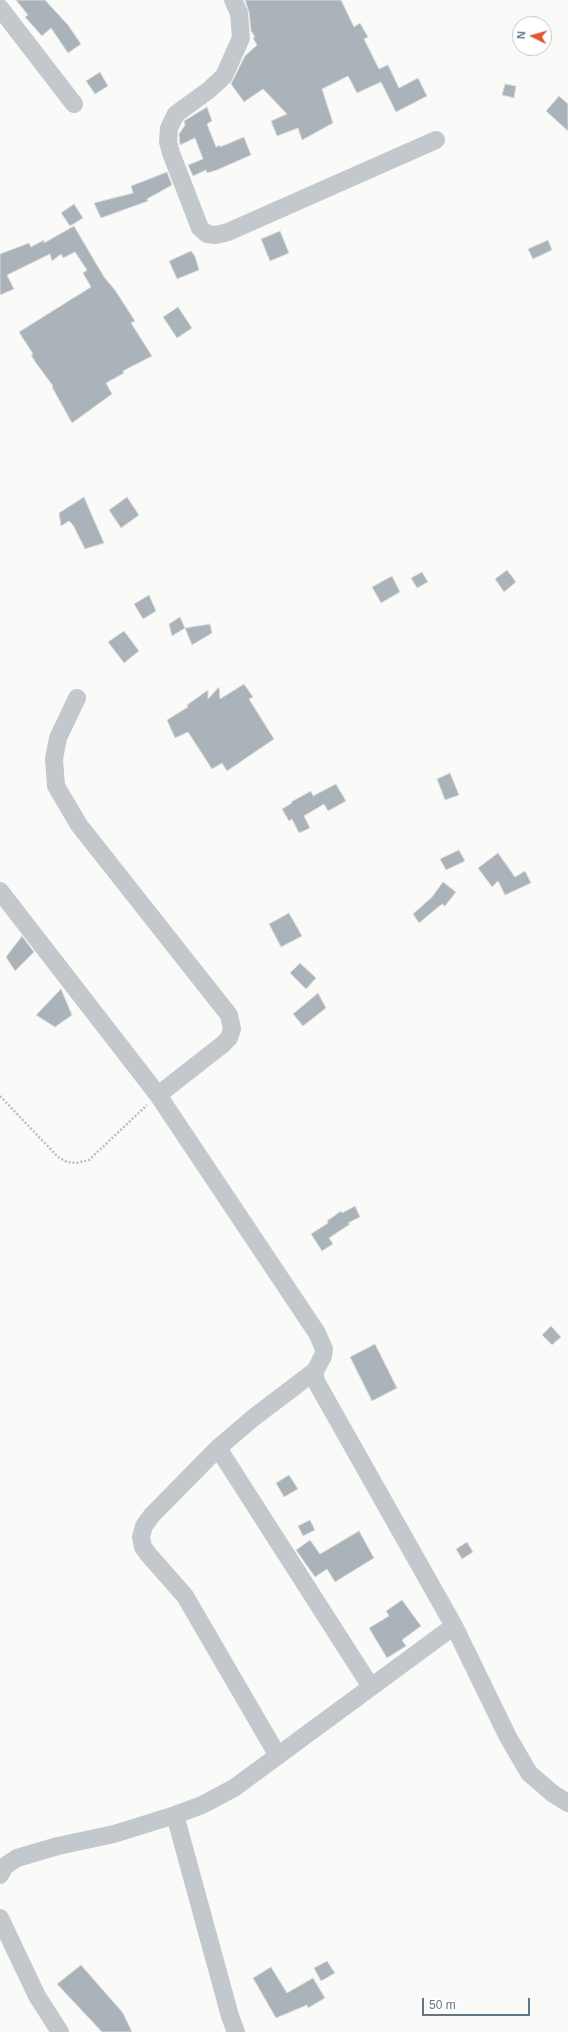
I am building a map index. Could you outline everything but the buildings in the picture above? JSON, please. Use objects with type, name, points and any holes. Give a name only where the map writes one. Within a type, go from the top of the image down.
[{"type":"street","points":[[233,0],[239,13],[241,38],[224,76],[209,90],[176,114],[169,128],[168,142],[171,153],[200,228],[207,234],[216,235],[228,232],[436,140]]},
{"type":"street","points":[[0,8],[74,104]]},
{"type":"street","points":[[77,698],[58,738],[54,759],[56,786],[79,825],[229,1014],[232,1029],[229,1038],[158,1095]]},
{"type":"street","points":[[0,891],[158,1095],[317,1333],[324,1349],[323,1356],[315,1371],[253,1418],[218,1448],[152,1514],[144,1526],[141,1537],[143,1547],[185,1596],[278,1756]]},
{"type":"street","points":[[315,1371],[315,1378],[318,1385],[454,1626],[508,1737],[529,1773],[552,1793],[568,1803]]},
{"type":"street","points":[[218,1448],[371,1687]]},
{"type":"street","points":[[0,1875],[5,1866],[17,1858],[58,1846],[114,1834],[175,1815],[202,1805],[234,1788],[454,1626]]},
{"type":"street","points":[[175,1815],[230,2016],[236,2032]]},
{"type":"street","points":[[0,1918],[37,1996],[60,2032]]},
{"type":"path","points":[[0,1096],[58,1157],[67,1162],[76,1163],[89,1160],[158,1095]]}]
